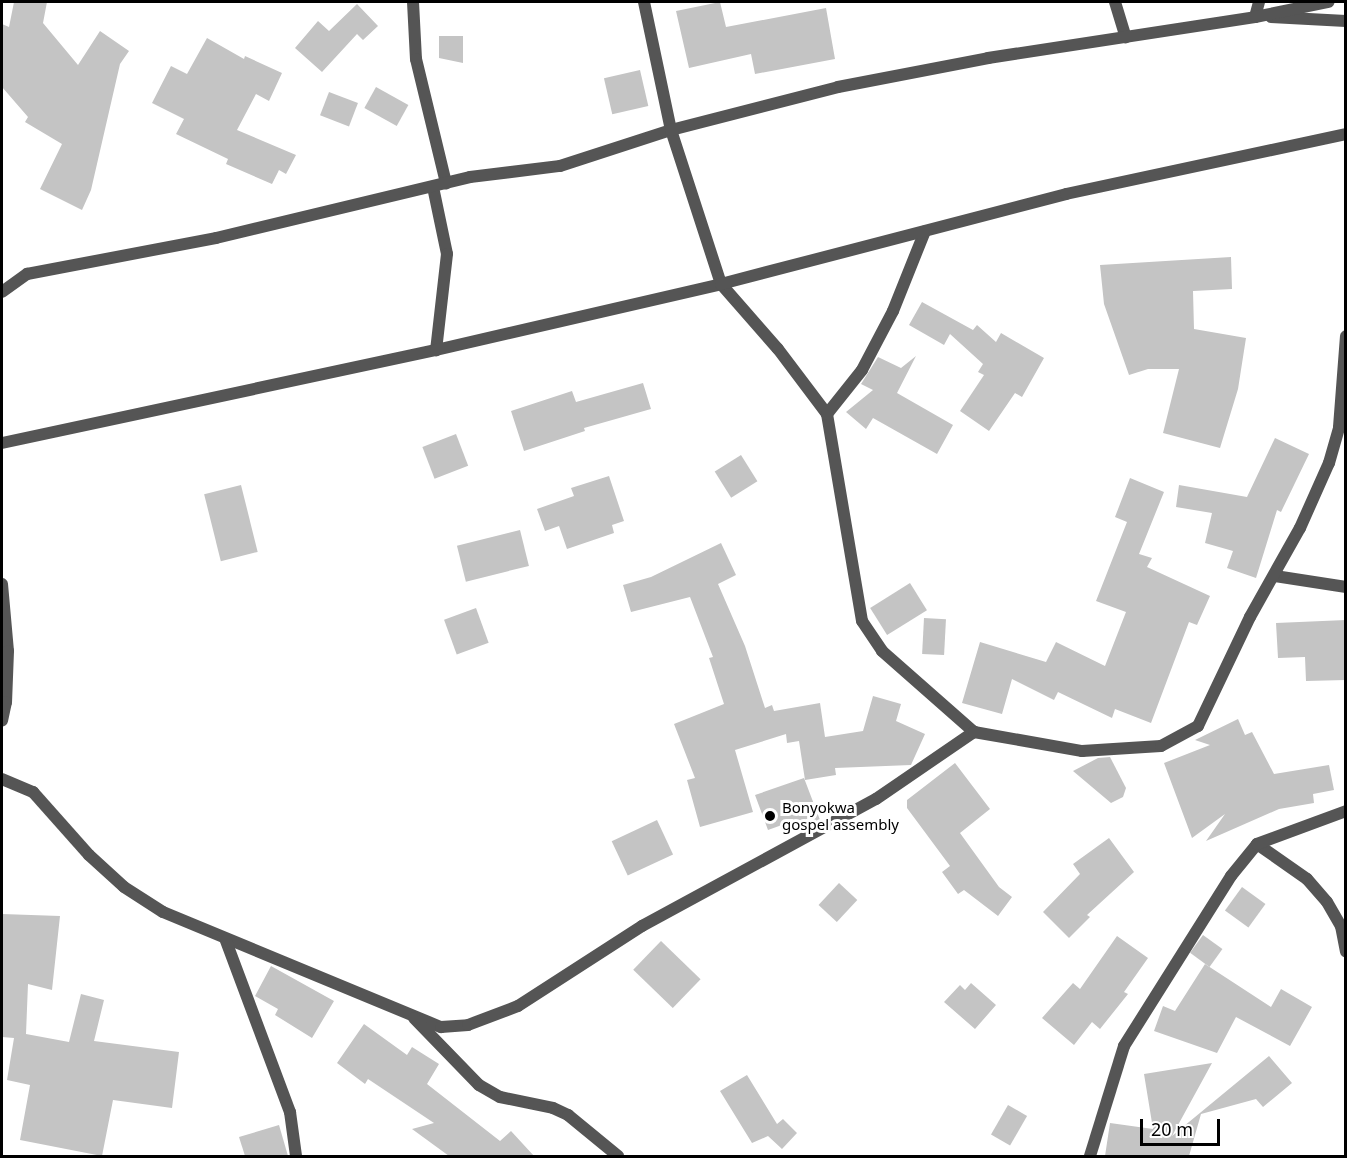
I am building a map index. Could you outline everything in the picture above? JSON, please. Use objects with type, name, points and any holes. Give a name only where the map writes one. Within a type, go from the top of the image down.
[{"type":"street","points":[[413,2],[416,59],[446,183]]},
{"type":"street","points":[[644,2],[671,130],[721,284],[778,349],[827,414],[862,621],[882,651],[974,732],[1082,751],[1161,746],[1198,726],[1250,617],[1275,576],[1329,463],[1339,427],[1346,336]]},
{"type":"street","points":[[1114,2],[1126,37]]},
{"type":"street","points":[[1255,17],[1259,2]]},
{"type":"street","points":[[2,292],[27,274],[216,238],[446,183],[560,166],[671,130],[838,87],[988,58],[1255,17],[1328,2]]},
{"type":"street","points":[[1255,17],[1346,21]]},
{"type":"street","points":[[2,443],[436,350],[721,284],[1066,194],[1346,134]]},
{"type":"street","points":[[433,187],[447,254],[436,350]]},
{"type":"street","points":[[827,414],[862,370],[893,311],[925,231]]},
{"type":"street","points":[[1275,576],[1346,587]]},
{"type":"street","points":[[2,584],[8,651],[2,721]]},
{"type":"street","points":[[2,779],[33,792],[89,855],[124,887],[163,912],[226,941],[309,970],[441,1027],[459,1025],[518,1006],[593,955],[876,799],[974,732]]},
{"type":"street","points":[[1090,1156],[1124,1046],[1231,876],[1257,844],[1346,811]]},
{"type":"street","points":[[1257,844],[1307,879],[1327,902],[1341,926],[1346,952]]},
{"type":"street","points":[[226,941],[290,1112],[296,1156]]},
{"type":"street","points":[[411,1014],[479,1085],[500,1097],[553,1108],[568,1115],[618,1156]]},
{"type":"building","points":[[14,2],[47,2],[43,23],[78,65],[100,31],[129,51],[120,64],[91,190],[82,210],[40,189],[62,144],[25,122],[28,117],[2,87],[2,24],[9,27]]},
{"type":"building","points":[[720,2],[726,27],[826,8],[835,59],[755,74],[751,54],[689,68],[676,11]]},
{"type":"building","points":[[357,4],[378,26],[363,40],[357,34],[322,72],[295,48],[318,21],[329,31]]},
{"type":"building","points":[[439,36],[463,36],[463,63],[439,58]]},
{"type":"building","points":[[207,38],[244,59],[245,56],[282,73],[269,101],[256,94],[237,130],[296,155],[286,174],[279,170],[272,184],[226,164],[228,159],[176,134],[184,119],[152,103],[171,66],[187,74]]},
{"type":"building","points":[[640,70],[648,106],[612,114],[604,78]]},
{"type":"building","points":[[376,87],[408,105],[397,126],[364,108]]},
{"type":"building","points":[[329,92],[358,103],[349,126],[320,115]]},
{"type":"building","points":[[1231,257],[1232,289],[1193,291],[1194,329],[1246,338],[1238,389],[1220,448],[1163,433],[1179,369],[1148,369],[1129,375],[1104,304],[1100,265]]},
{"type":"building","points":[[922,302],[973,330],[977,325],[996,342],[1001,333],[1044,358],[1022,397],[1015,393],[989,431],[960,411],[984,375],[978,372],[983,364],[950,334],[944,345],[909,325]]},
{"type":"building","points":[[916,356],[897,393],[953,425],[937,454],[873,418],[866,429],[846,412],[873,390],[861,384],[878,357],[901,368]]},
{"type":"building","points":[[643,383],[651,409],[584,428],[585,431],[524,451],[511,411],[572,391],[576,402]]},
{"type":"building","points":[[456,434],[468,466],[435,479],[422,447]]},
{"type":"building","points":[[1275,438],[1309,454],[1281,512],[1277,510],[1256,578],[1227,568],[1233,551],[1205,543],[1212,513],[1176,507],[1179,485],[1247,497]]},
{"type":"building","points":[[741,455],[757,481],[731,498],[715,471]]},
{"type":"building","points":[[609,476],[624,521],[612,525],[614,533],[567,549],[559,526],[545,531],[537,509],[574,496],[571,488]]},
{"type":"building","points":[[1130,478],[1164,492],[1139,554],[1152,558],[1147,567],[1210,596],[1197,625],[1189,622],[1151,723],[1115,709],[1112,718],[1058,692],[1054,700],[1012,679],[1002,714],[962,703],[980,642],[1046,662],[1056,642],[1105,666],[1126,612],[1096,601],[1127,522],[1115,517]]},
{"type":"building","points":[[241,485],[258,552],[221,561],[204,494]]},
{"type":"building","points":[[520,530],[529,566],[466,582],[457,546]]},
{"type":"building","points":[[721,543],[736,575],[718,584],[745,646],[765,708],[772,705],[774,711],[820,703],[825,737],[863,731],[873,696],[901,704],[896,721],[925,734],[911,765],[835,768],[836,775],[805,780],[799,741],[787,743],[786,734],[735,750],[753,812],[700,827],[687,780],[695,778],[674,724],[724,704],[709,658],[713,657],[690,597],[631,612],[623,585],[651,577]]},
{"type":"building","points":[[910,583],[927,610],[887,635],[870,608]]},
{"type":"building","points":[[476,608],[489,643],[457,654],[444,620]]},
{"type":"building","points":[[924,618],[946,619],[944,655],[922,654]]},
{"type":"building","points":[[1346,620],[1346,680],[1306,681],[1305,657],[1278,658],[1276,623]]},
{"type":"building","points":[[1238,719],[1245,735],[1252,732],[1274,774],[1329,765],[1334,790],[1313,794],[1314,803],[1279,809],[1206,841],[1225,814],[1192,838],[1164,763],[1210,745],[1195,740]]},
{"type":"building","points":[[1110,757],[1126,788],[1123,797],[1111,803],[1073,771],[1098,758]]},
{"type":"building","points":[[955,763],[990,809],[960,833],[999,887],[1012,897],[998,916],[964,890],[958,894],[942,872],[950,866],[907,808],[907,800]]},
{"type":"building","points":[[804,778],[820,820],[796,829],[793,821],[768,830],[755,795]]},
{"type":"building","points":[[657,820],[673,854],[628,876],[612,841]]},
{"type":"building","points":[[1109,838],[1134,872],[1087,915],[1090,917],[1069,938],[1043,912],[1080,874],[1073,864]]},
{"type":"building","points":[[839,883],[857,900],[837,922],[819,905]]},
{"type":"building","points":[[1242,887],[1265,904],[1248,928],[1225,910]]},
{"type":"building","points":[[2,914],[60,916],[52,990],[28,984],[26,1034],[69,1042],[81,994],[104,1000],[94,1041],[179,1052],[172,1108],[113,1100],[102,1156],[20,1140],[30,1085],[7,1080],[14,1038],[2,1037]]},
{"type":"building","points":[[1203,935],[1222,949],[1209,967],[1190,953]]},
{"type":"building","points":[[1117,936],[1148,958],[1124,992],[1128,994],[1100,1029],[1092,1022],[1074,1045],[1042,1018],[1073,983],[1080,989]]},
{"type":"building","points":[[661,941],[701,979],[673,1008],[633,970]]},
{"type":"building","points":[[1205,964],[1271,1007],[1281,989],[1312,1007],[1290,1046],[1236,1017],[1217,1053],[1154,1031],[1163,1006],[1175,1011]]},
{"type":"building","points":[[271,966],[334,1001],[312,1038],[275,1015],[278,1009],[255,996]]},
{"type":"building","points":[[971,983],[996,1005],[975,1029],[944,1002],[960,985],[965,990]]},
{"type":"building","points":[[364,1024],[407,1055],[412,1047],[439,1064],[427,1084],[500,1141],[511,1131],[534,1156],[449,1156],[412,1129],[434,1123],[368,1079],[365,1084],[337,1063]]},
{"type":"building","points":[[1269,1056],[1292,1083],[1263,1107],[1256,1099],[1201,1114],[1189,1156],[1105,1156],[1110,1123],[1153,1129],[1144,1074],[1212,1063],[1172,1136]]},
{"type":"building","points":[[747,1075],[777,1124],[783,1119],[797,1133],[782,1149],[768,1136],[752,1143],[720,1091]]},
{"type":"building","points":[[1008,1105],[1027,1116],[1010,1145],[991,1134]]},
{"type":"building","points":[[279,1125],[288,1156],[245,1156],[239,1137]]},
{"type":"place","name":"Bonyokwa gospel assembly","points":[[770,816]]}]
